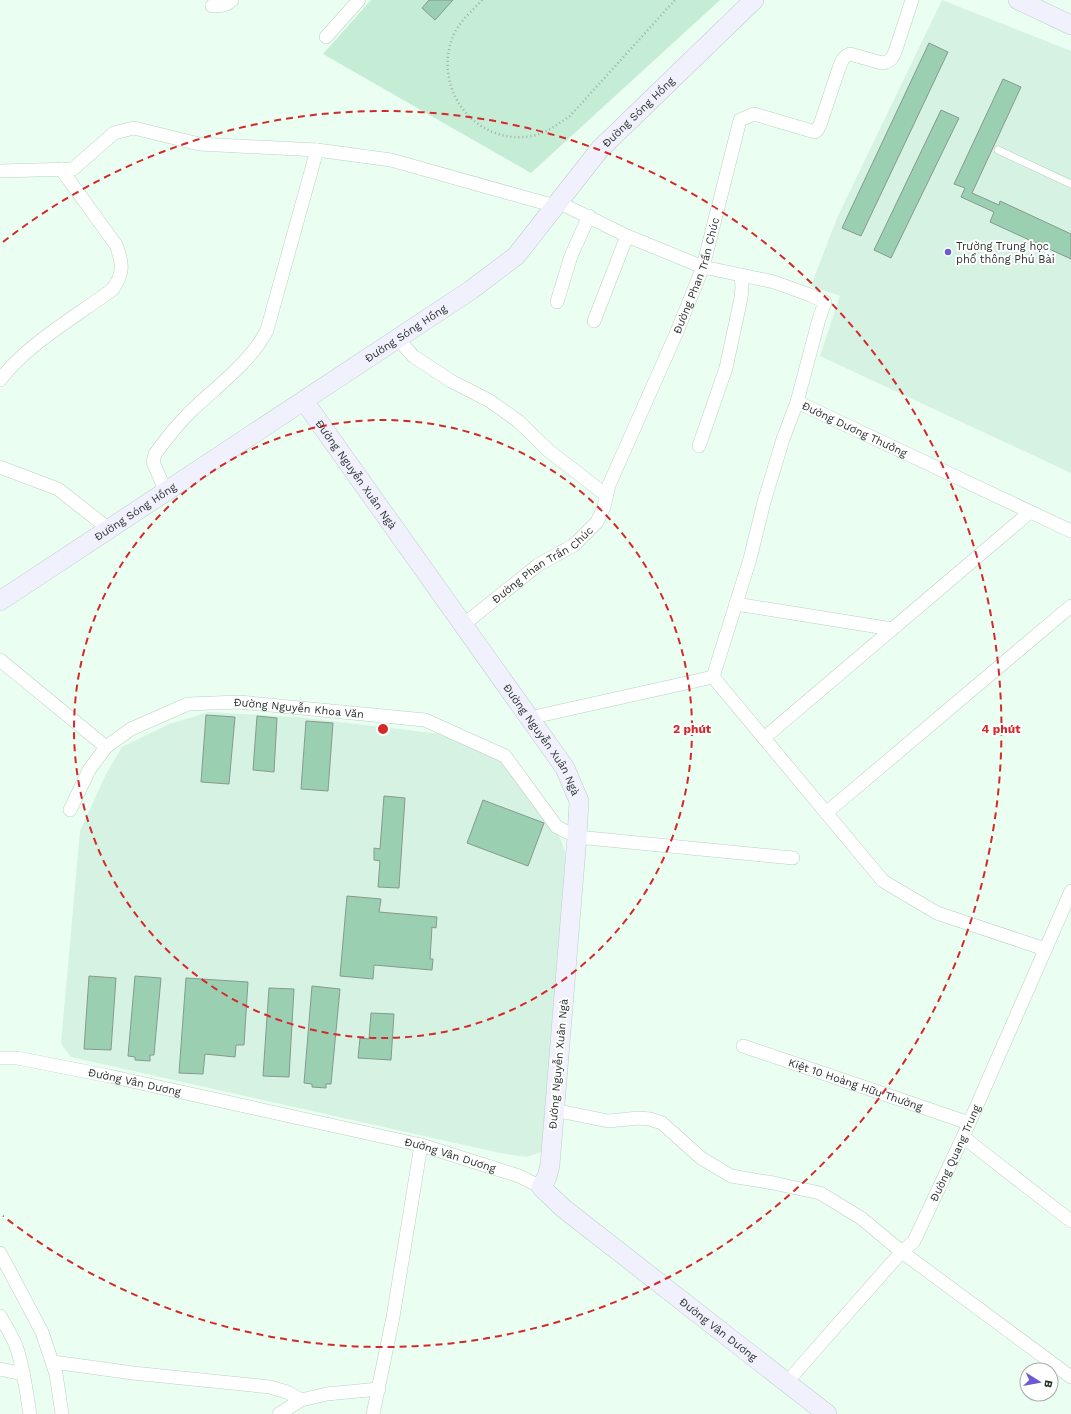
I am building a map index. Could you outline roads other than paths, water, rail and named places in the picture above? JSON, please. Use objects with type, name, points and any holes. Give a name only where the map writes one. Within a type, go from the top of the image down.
[{"type":"street","points":[[212,6],[222,6],[228,4],[232,0]]},
{"type":"street","points":[[326,37],[359,0]]},
{"type":"street","name":"Đường Sóng Hồng","points":[[0,601],[398,339],[471,290],[516,256],[600,149],[754,0]]},
{"type":"street","name":"Đường Phan Trần Chúc","points":[[463,625],[538,565],[574,545],[597,522],[604,507],[609,485],[676,334],[703,267],[740,120],[754,114],[815,132],[821,122],[843,59],[850,54],[882,63],[892,60],[912,0]]},
{"type":"street","points":[[1018,0],[1071,25]]},
{"type":"street","name":"Đường Dương Thưởng","points":[[0,170],[73,169],[114,133],[134,128],[199,144],[317,150],[391,160],[556,204],[589,216],[627,236],[703,267],[774,282],[826,302],[819,319],[797,402],[1071,532]]},
{"type":"street","points":[[166,492],[153,462],[155,454],[189,413],[261,342],[267,330],[317,150]]},
{"type":"street","points":[[0,380],[13,364],[34,346],[113,289],[120,279],[121,259],[116,245],[61,169]]},
{"type":"street","points":[[557,302],[571,256],[589,216]]},
{"type":"street","points":[[594,320],[627,236]]},
{"type":"street","points":[[699,446],[726,368],[741,298],[741,275]]},
{"type":"street","points":[[398,339],[413,356],[451,381],[490,401],[518,421],[549,451],[606,495]]},
{"type":"street","name":"Đường Nguyễn Xuân Ngà","points":[[304,401],[565,768],[579,801],[550,1165],[547,1177],[541,1187]]},
{"type":"street","points":[[713,677],[750,559],[780,446],[797,402]]},
{"type":"street","points":[[0,467],[58,489],[109,530]]},
{"type":"street","points":[[764,738],[1030,512]]},
{"type":"street","points":[[736,604],[892,629]]},
{"type":"street","points":[[826,813],[1071,606]]},
{"type":"street","points":[[0,660],[106,747]]},
{"type":"street","points":[[529,718],[713,677]]},
{"type":"street","points":[[713,677],[883,881],[937,913],[1045,949]]},
{"type":"street","name":"Đường Nguyễn Khoa Văn","points":[[70,810],[90,770],[106,747],[132,729],[188,704],[239,702],[425,720],[505,756],[557,827],[577,837]]},
{"type":"street","points":[[577,837],[793,858]]},
{"type":"street","name":"Đường Quang Trung","points":[[787,1382],[902,1252],[914,1241],[963,1136],[1071,891]]},
{"type":"street","name":"Kiệt 10 Hoàng Hữu Thường","points":[[743,1046],[968,1123]]},
{"type":"street","name":"Đường Vân Dương","points":[[0,1058],[17,1058],[109,1076],[421,1145],[519,1176],[541,1187],[563,1208],[827,1414]]},
{"type":"street","points":[[554,1110],[608,1120],[639,1118],[650,1119],[662,1124],[701,1158],[731,1176],[820,1193],[860,1218],[902,1252],[1071,1378]]},
{"type":"street","points":[[963,1136],[1071,1221]]},
{"type":"street","points":[[373,1414],[393,1317],[421,1145]]},
{"type":"street","points":[[0,1253],[42,1332],[56,1374],[62,1414]]},
{"type":"street","points":[[0,1316],[16,1347],[23,1374],[30,1414]]},
{"type":"street","points":[[53,1362],[133,1373],[270,1387],[287,1392],[301,1400]]},
{"type":"street","points":[[0,1368],[23,1374]]},
{"type":"street","points":[[279,1414],[301,1400],[327,1394],[379,1389]]},
{"type":"lane","points":[[998,150],[1071,184]]},
{"type":"place","name":"Trường Trung học phổ thông Phú Bài","points":[[948,252]]}]
